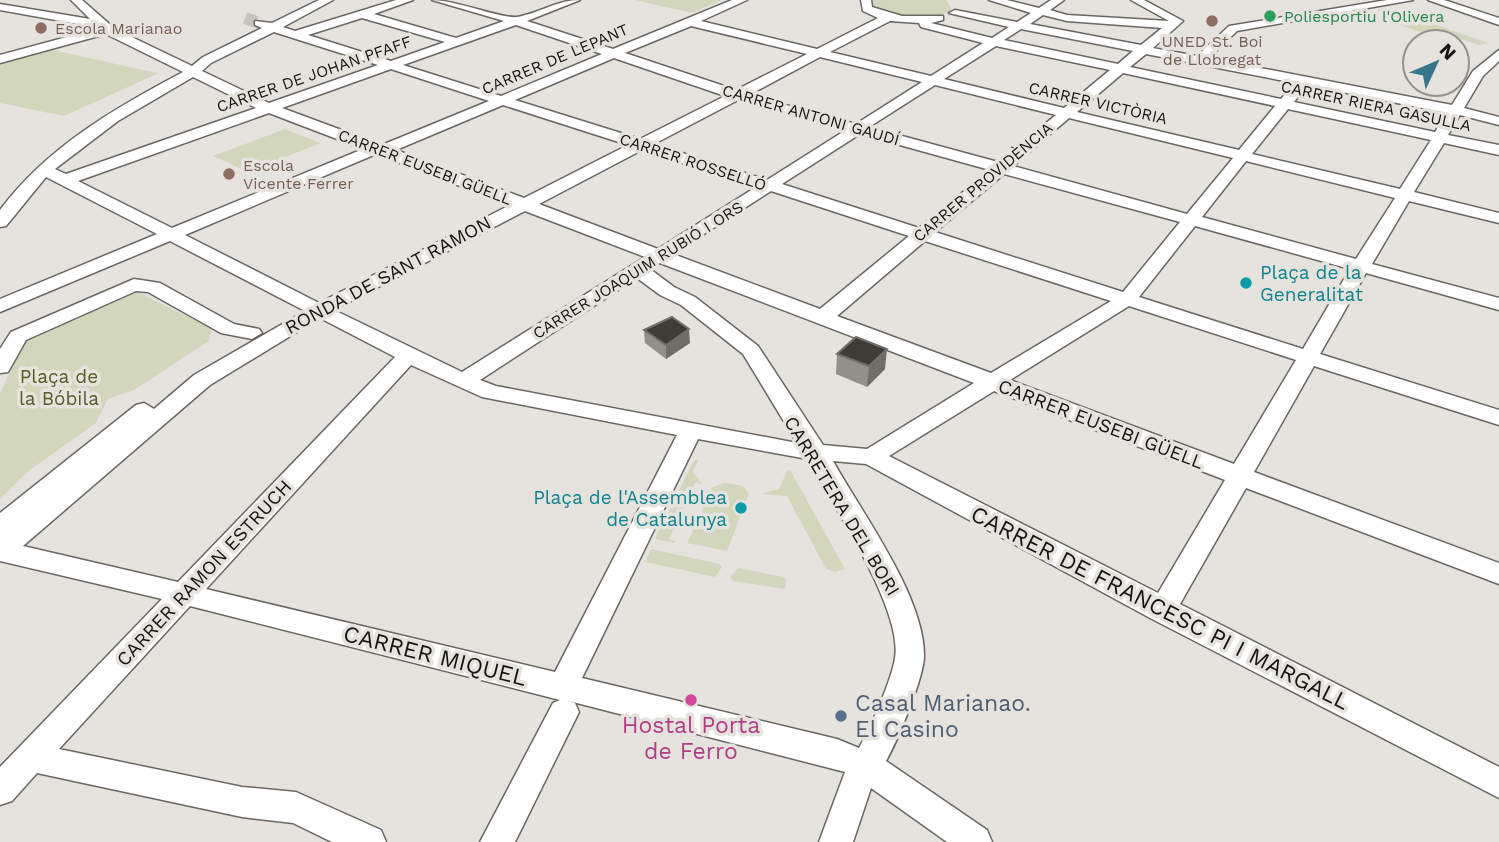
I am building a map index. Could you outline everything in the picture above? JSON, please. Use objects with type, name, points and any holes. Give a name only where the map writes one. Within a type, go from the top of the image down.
[{"type":"street","points":[[76,0],[102,23],[195,71]]},
{"type":"street","points":[[195,71],[207,60],[328,0]]},
{"type":"street","points":[[239,51],[271,27],[342,0]]},
{"type":"street","points":[[0,222],[9,208],[45,170],[88,135],[195,71],[239,51],[408,0]]},
{"type":"street","name":"CARRER ANTONI GAUDÍ","points":[[436,0],[516,21],[730,93],[1189,219]]},
{"type":"street","name":"CARRER DE JOHAN PFAFF","points":[[65,180],[575,0]]},
{"type":"street","name":"CARRER DE LEPANT","points":[[0,306],[742,0]]},
{"type":"street","points":[[866,0],[865,6],[876,14],[889,17],[926,20],[954,7],[1021,26],[1456,110],[1499,121]]},
{"type":"street","points":[[994,0],[1072,19],[1175,23]]},
{"type":"street","name":"CARRER JOAQUIM RUBIÓ I ORS","points":[[463,381],[861,130],[1059,0]]},
{"type":"street","points":[[1136,0],[1175,23]]},
{"type":"street","points":[[1200,60],[1233,29],[1408,0]]},
{"type":"street","points":[[1433,0],[1499,22]]},
{"type":"street","points":[[1299,4],[1323,13]]},
{"type":"street","points":[[0,7],[69,20],[102,23]]},
{"type":"street","points":[[361,14],[458,42]]},
{"type":"street","name":"RONDA DE SANT RAMON","points":[[811,52],[876,14]]},
{"type":"street","name":"RONDA DE SANT RAMON","points":[[0,543],[193,371],[252,334],[312,307],[811,52],[889,17]]},
{"type":"street","name":"CARRER RIERA GASULLA","points":[[926,20],[924,22],[932,28],[1499,150]]},
{"type":"street","name":"CARRER VICTÒRIA","points":[[690,22],[1499,218]]},
{"type":"street","points":[[0,59],[102,23]]},
{"type":"street","name":"CARRER PROVIDÈNCIA","points":[[822,318],[1175,23]]},
{"type":"street","name":"CARRER ROSSELLÓ","points":[[271,27],[1127,299]]},
{"type":"street","points":[[1163,611],[1238,476],[1361,267],[1478,74],[1499,54]]},
{"type":"street","name":"CARRER EUSEBI GÜELL","points":[[195,71],[271,108],[379,150],[1499,574]]},
{"type":"street","points":[[871,457],[1127,299],[1303,80]]},
{"type":"street","points":[[45,170],[408,356],[490,392],[816,453]]},
{"type":"street","points":[[1189,219],[1499,304]]},
{"type":"street","name":"CARRETERA DEL BORI","points":[[639,270],[667,291],[688,301],[745,344],[816,453],[898,599],[908,630],[911,658],[880,742],[857,781],[836,842]]},
{"type":"street","points":[[667,291],[686,285],[704,273]]},
{"type":"street","points":[[0,367],[18,336],[134,285],[153,287],[228,329],[252,334]]},
{"type":"street","points":[[1127,299],[1499,418]]},
{"type":"street","name":"RONDA DE SANT RAMON","points":[[0,543],[202,380],[312,307]]},
{"type":"street","name":"CARRER RAMON ESTRUCH","points":[[0,790],[408,356]]},
{"type":"street","points":[[497,842],[691,431]]},
{"type":"street","name":"CARRER DE FRANCESC PI I MARGALL","points":[[816,453],[871,457],[1163,611],[1499,783]]},
{"type":"street","name":"CARRER MIQUEL","points":[[0,543],[563,700],[837,753],[867,766]]},
{"type":"street","points":[[32,757],[242,802],[296,808],[369,842]]},
{"type":"street","points":[[867,766],[975,842]]},
{"type":"green space","points":[[635,0],[722,0],[692,13]]},
{"type":"green space","points":[[872,0],[946,0],[952,9],[935,17],[900,17],[879,11],[871,6]]},
{"type":"green space","points":[[1387,8],[1445,28],[1409,28],[1384,19],[1392,15],[1376,10]]},
{"type":"green space","points":[[1471,37],[1489,43],[1478,45],[1471,43]]},
{"type":"green space","points":[[44,48],[159,73],[64,116],[0,103],[0,63]]},
{"type":"green space","points":[[285,129],[321,143],[248,172],[213,156]]},
{"type":"green space","name":"Plaça de la Bóbila","points":[[134,290],[212,329],[209,341],[134,390],[108,399],[96,423],[27,472],[0,499],[0,393],[25,340]]},
{"type":"green space","points":[[694,460],[698,460],[693,472],[702,484],[695,483],[669,539],[675,541],[655,539]]},
{"type":"green space","points":[[791,470],[845,569],[835,572],[826,569],[787,496],[762,494],[779,489],[787,471]]},
{"type":"green space","points":[[725,483],[743,486],[749,494],[727,551],[687,543],[713,487]]},
{"type":"green space","points":[[651,549],[719,564],[722,567],[715,577],[645,562]]},
{"type":"green space","points":[[738,568],[784,577],[787,580],[784,589],[733,581],[730,577]]},
{"type":"building","points":[[672,317],[689,329],[666,345],[644,330]]},
{"type":"building","points":[[856,337],[887,349],[869,366],[837,354]]},
{"type":"tunnel","points":[[245,18],[259,23]]},
{"type":"place","name":"Poliesportiu l'Olivera","points":[[1270,16]]},
{"type":"place","name":"UNED St. Boi de Llobregat","points":[[1212,21]]},
{"type":"place","name":"Escola Marianao","points":[[41,28]]},
{"type":"place","name":"Escola Vicente Ferrer","points":[[229,174]]},
{"type":"place","name":"Plaça de la Generalitat","points":[[1246,283]]},
{"type":"place","name":"Plaça de l'Assemblea de Catalunya","points":[[741,508]]},
{"type":"place","name":"Hostal Porta de Ferro","points":[[691,700]]},
{"type":"place","name":"Casal Marianao. El Casino","points":[[841,716]]}]
